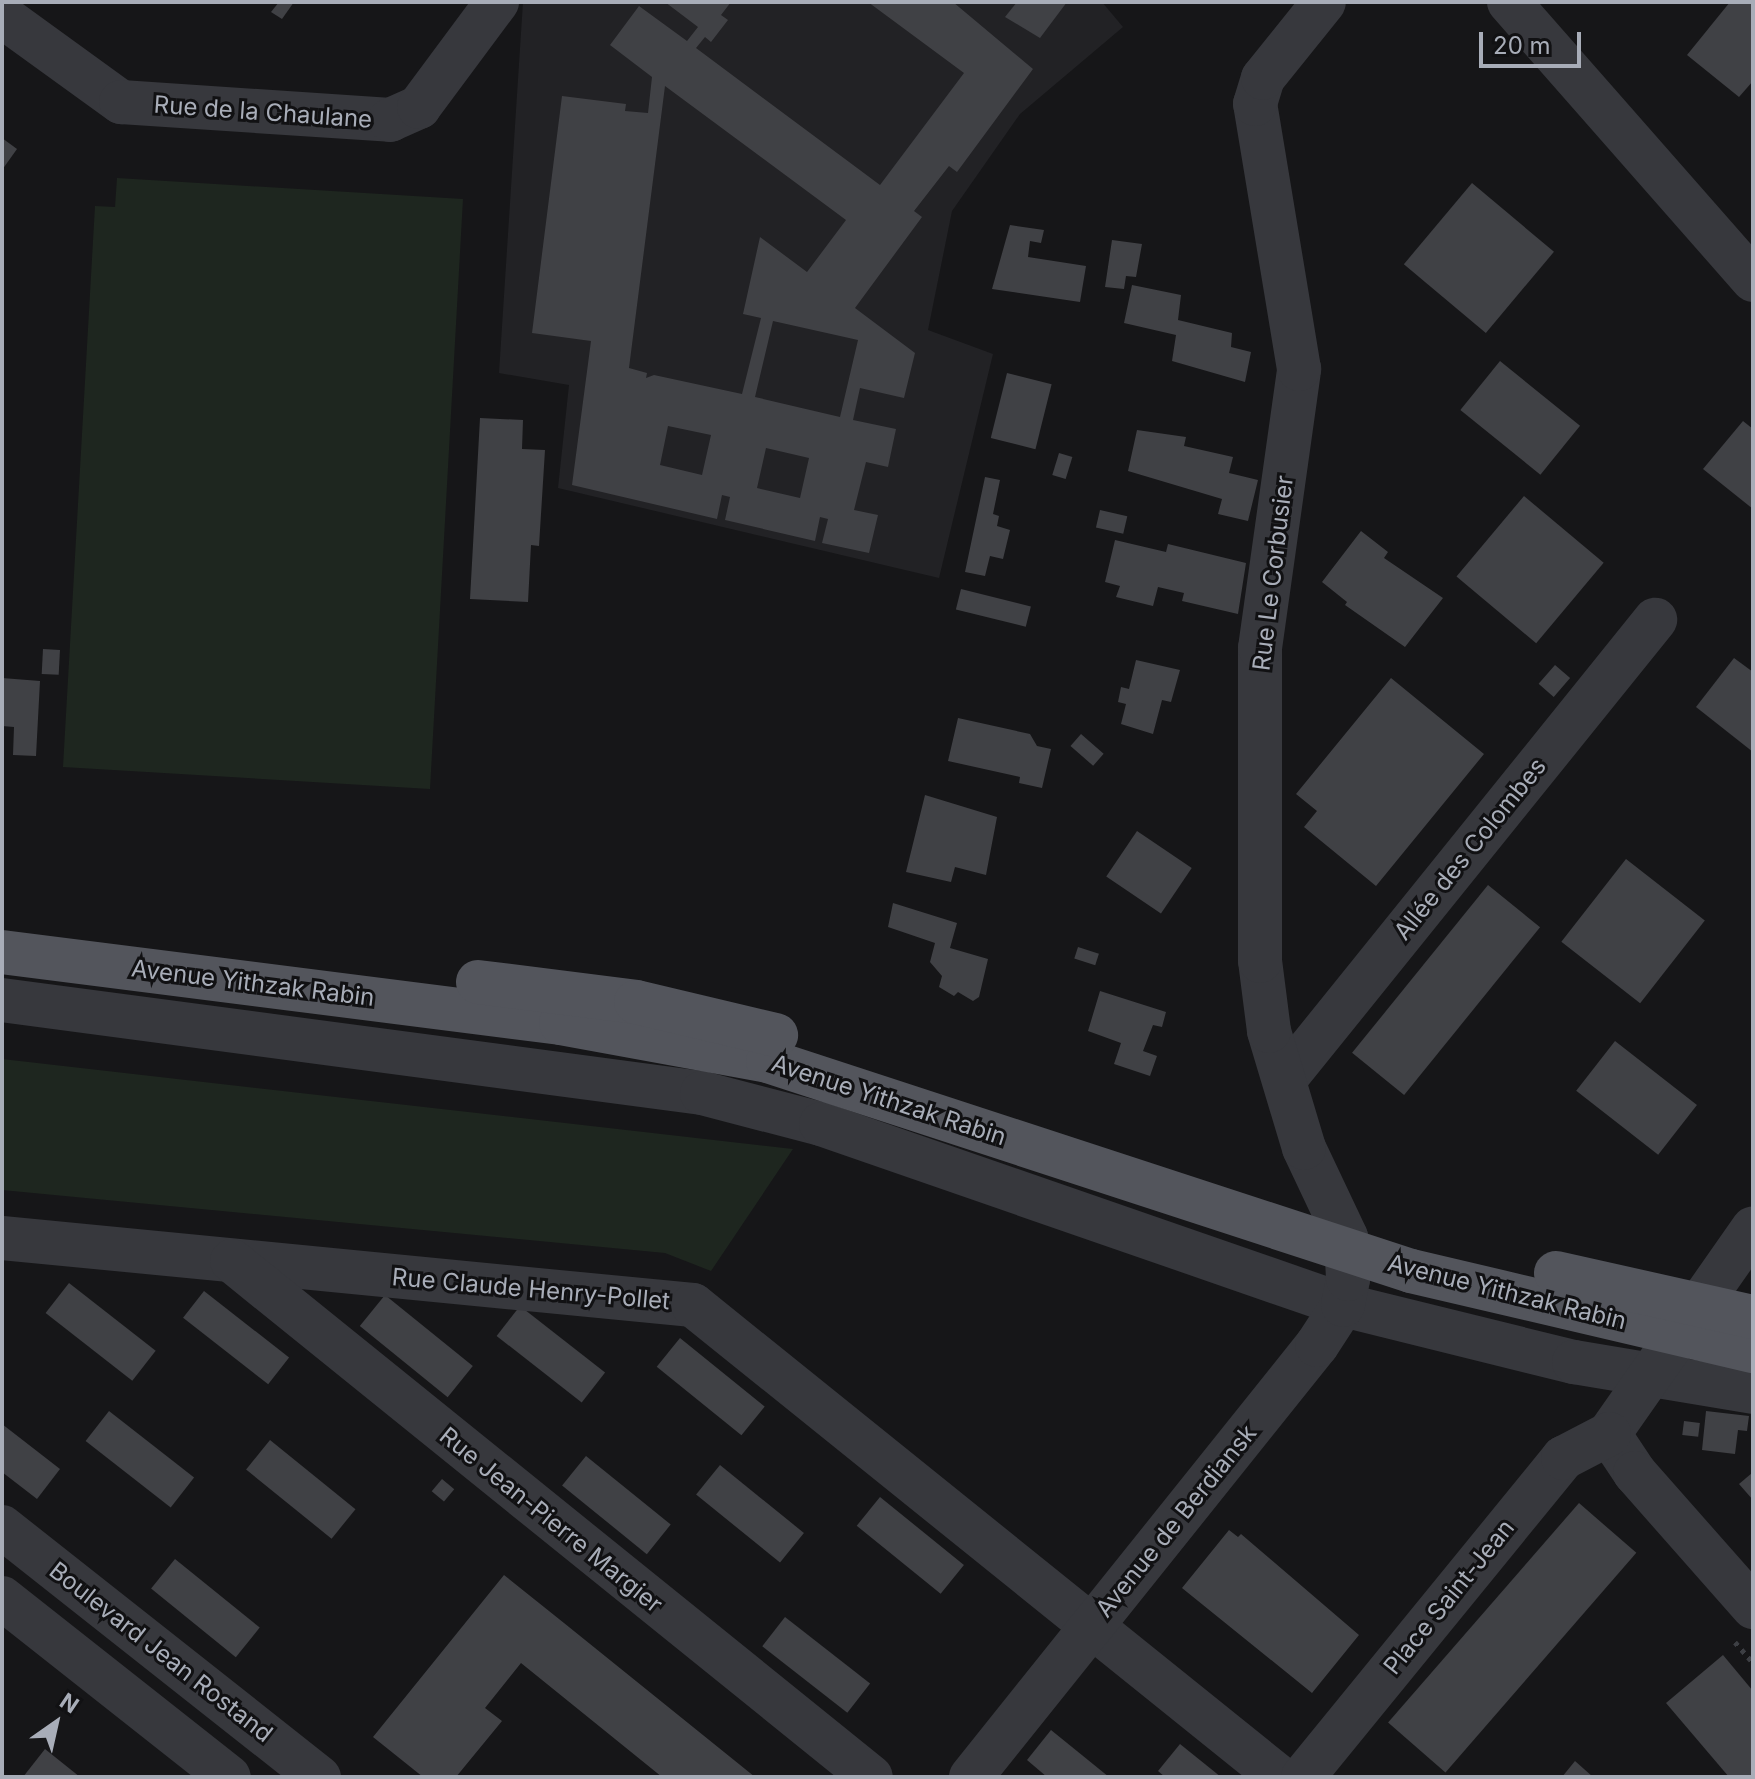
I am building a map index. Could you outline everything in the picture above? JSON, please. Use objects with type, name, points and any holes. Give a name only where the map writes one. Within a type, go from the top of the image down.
[{"type":"main road","name":"Avenue Yithzak Rabin","points":[[2,923],[564,992],[714,1018],[1345,1237]]},
{"type":"main road","name":"Avenue Yithzak Rabin","points":[[2,952],[561,1023],[768,1061],[1345,1237],[1687,1320],[1753,1351]]},
{"type":"main road","name":"Avenue Yithzak Rabin","points":[[1687,1320],[1753,1317]]},
{"type":"street","name":"Rue de la Chaulane","points":[[2,16],[121,102],[390,120],[419,107],[497,2]]},
{"type":"street","name":"Rue Le Corbusier","points":[[1324,2],[1263,78],[1255,104],[1299,369],[1260,648],[1260,961],[1269,1031],[1304,1148],[1345,1237]]},
{"type":"street","points":[[1509,2],[1753,280]]},
{"type":"street","name":"Allée des Colombes","points":[[1285,1079],[1655,620]]},
{"type":"street","name":"Avenue Yithzak Rabin","points":[[2,1000],[702,1093],[821,1124],[1343,1305],[1648,1376],[1753,1392]]},
{"type":"street","points":[[1753,1228],[1609,1434],[1644,1483],[1753,1607]]},
{"type":"street","points":[[1343,1305],[1345,1237]]},
{"type":"street","name":"Rue Claude Henry-Pollet","points":[[2,1238],[693,1305],[1279,1777]]},
{"type":"street","name":"Rue Jean-Pierre Margier","points":[[232,1261],[871,1777]]},
{"type":"street","name":"Avenue de Berdiansk","points":[[971,1777],[1343,1305]]},
{"type":"street","name":"Place Saint-Jean","points":[[1303,1777],[1563,1458],[1609,1434]]},
{"type":"street","name":"Boulevard Jean Rostand","points":[[2,1527],[319,1777]]},
{"type":"street","points":[[2,1598],[229,1777]]},
{"type":"shaded area","points":[[523,2],[1102,2],[1123,27],[1020,114],[952,211],[928,330],[993,354],[939,578],[558,488],[569,385],[499,373]]},
{"type":"shaded area","points":[[117,178],[463,199],[430,789],[63,767],[95,206],[115,207]]},
{"type":"shaded area","points":[[2,1059],[793,1149],[711,1271],[665,1253],[2,1190]]},
{"type":"building","points":[[279,2],[294,2],[282,19],[271,12]]},
{"type":"building","points":[[665,2],[731,2],[721,15],[728,20],[711,42],[705,37],[696,48],[880,185],[964,73],[868,2],[953,2],[1033,69],[957,172],[949,166],[914,211],[922,217],[855,308],[915,353],[904,398],[860,388],[853,420],[896,429],[888,467],[866,462],[854,510],[878,515],[869,553],[822,543],[828,519],[820,517],[815,541],[725,520],[730,497],[722,495],[717,519],[572,485],[591,341],[532,333],[562,96],[626,104],[625,111],[648,113],[652,77],[610,45],[639,6],[687,41],[698,27]],"holes":[[[665,86],[846,220],[807,272],[760,237],[743,314],[761,318],[742,394],[654,375],[646,378],[647,373],[629,368]],[[773,321],[858,340],[840,417],[755,397]],[[668,426],[711,435],[702,475],[660,465]],[[766,448],[809,458],[800,498],[757,488]]]},
{"type":"building","points":[[1017,2],[1067,2],[1040,38],[1005,17]]},
{"type":"building","points":[[1730,2],[1753,2],[1753,81],[1739,97],[1687,55]]},
{"type":"building","points":[[2,138],[17,149],[2,170]]},
{"type":"building","points":[[1472,183],[1554,252],[1486,333],[1404,264]]},
{"type":"building","points":[[1010,225],[1044,230],[1041,243],[1030,241],[1028,257],[1086,266],[1080,302],[992,289]]},
{"type":"building","points":[[1112,240],[1142,244],[1136,277],[1126,276],[1124,289],[1105,287]]},
{"type":"building","points":[[1132,285],[1181,295],[1178,320],[1232,333],[1231,347],[1251,352],[1245,382],[1172,361],[1176,335],[1124,323]]},
{"type":"building","points":[[1500,361],[1580,426],[1540,475],[1460,410]]},
{"type":"building","points":[[1007,373],[1052,384],[1035,449],[991,438]]},
{"type":"building","points":[[480,418],[523,420],[522,449],[545,450],[539,546],[531,545],[528,602],[470,599]]},
{"type":"building","points":[[1743,421],[1753,429],[1753,509],[1703,469]]},
{"type":"building","points":[[1137,430],[1186,437],[1184,446],[1233,457],[1229,473],[1258,480],[1248,521],[1218,514],[1222,499],[1128,471]]},
{"type":"building","points":[[1059,453],[1072,457],[1066,479],[1052,475]]},
{"type":"building","points":[[985,477],[1000,480],[993,514],[999,516],[997,526],[1010,530],[1003,559],[990,556],[985,576],[965,572]]},
{"type":"building","points":[[1524,496],[1604,563],[1536,643],[1457,576]]},
{"type":"building","points":[[1100,510],[1127,516],[1123,534],[1096,528]]},
{"type":"building","points":[[1361,531],[1388,552],[1384,558],[1443,598],[1405,647],[1345,605],[1347,602],[1322,582]]},
{"type":"building","points":[[1115,540],[1166,552],[1168,544],[1246,563],[1238,614],[1182,601],[1184,593],[1158,587],[1153,606],[1116,597],[1120,586],[1105,582]]},
{"type":"building","points":[[961,589],[1031,606],[1026,627],[956,609]]},
{"type":"building","points":[[43,649],[60,650],[59,675],[42,674]]},
{"type":"building","points":[[1734,658],[1753,672],[1753,752],[1696,707]]},
{"type":"building","points":[[1136,660],[1180,670],[1171,702],[1162,700],[1153,734],[1121,724],[1126,704],[1118,702],[1121,687],[1129,689]]},
{"type":"building","points":[[1555,665],[1570,678],[1554,697],[1539,684]]},
{"type":"building","points":[[2,678],[40,681],[36,756],[13,755],[14,727],[2,726]]},
{"type":"building","points":[[1391,678],[1484,754],[1376,886],[1304,827],[1317,811],[1296,794]]},
{"type":"building","points":[[958,718],[1030,734],[1037,746],[1051,749],[1042,788],[1019,783],[1020,777],[948,761]]},
{"type":"building","points":[[1081,734],[1104,754],[1093,766],[1071,746]]},
{"type":"building","points":[[925,795],[997,817],[986,875],[955,867],[951,882],[906,872]]},
{"type":"building","points":[[1137,831],[1192,868],[1161,914],[1106,877]]},
{"type":"building","points":[[1626,859],[1705,921],[1640,1003],[1561,942]]},
{"type":"building","points":[[1488,885],[1540,927],[1404,1095],[1352,1053]]},
{"type":"building","points":[[893,903],[957,923],[950,948],[988,959],[979,997],[973,1001],[958,992],[954,996],[939,987],[942,976],[930,962],[935,943],[888,927]]},
{"type":"building","points":[[1078,947],[1099,954],[1095,965],[1074,958]]},
{"type":"building","points":[[1100,991],[1166,1012],[1162,1027],[1153,1025],[1143,1051],[1157,1056],[1150,1076],[1114,1064],[1121,1043],[1088,1031]]},
{"type":"building","points":[[1615,1041],[1697,1105],[1658,1155],[1576,1091]]},
{"type":"building","points":[[69,1283],[156,1351],[132,1381],[46,1313]]},
{"type":"building","points":[[204,1291],[289,1357],[268,1384],[183,1318]]},
{"type":"building","points":[[385,1295],[473,1366],[448,1397],[360,1326]]},
{"type":"building","points":[[520,1306],[605,1372],[582,1402],[497,1336]]},
{"type":"building","points":[[680,1338],[765,1407],[741,1435],[657,1367]]},
{"type":"building","points":[[109,1411],[194,1477],[171,1507],[86,1441]]},
{"type":"building","points":[[1706,1411],[1749,1416],[1747,1431],[1738,1430],[1735,1454],[1702,1450]]},
{"type":"building","points":[[1684,1421],[1700,1423],[1698,1437],[1682,1435]]},
{"type":"building","points":[[2,1424],[60,1469],[37,1499],[2,1472]]},
{"type":"building","points":[[270,1440],[355,1509],[332,1539],[246,1470]]},
{"type":"building","points":[[586,1456],[671,1525],[647,1554],[562,1486]]},
{"type":"building","points":[[720,1465],[804,1533],[780,1562],[696,1495]]},
{"type":"building","points":[[1753,1475],[1753,1500],[1739,1484]]},
{"type":"building","points":[[442,1479],[454,1489],[444,1502],[432,1491]]},
{"type":"building","points":[[880,1497],[964,1565],[941,1594],[857,1526]]},
{"type":"building","points":[[1579,1503],[1636,1553],[1445,1772],[1388,1723]]},
{"type":"building","points":[[1229,1530],[1238,1537],[1241,1534],[1359,1635],[1312,1693],[1182,1588]]},
{"type":"building","points":[[175,1559],[260,1628],[236,1657],[151,1589]]},
{"type":"building","points":[[504,1575],[755,1777],[662,1777],[521,1663],[485,1708],[502,1721],[456,1777],[423,1777],[373,1737]]},
{"type":"building","points":[[785,1617],[870,1683],[847,1713],[762,1646]]},
{"type":"building","points":[[1723,1655],[1753,1691],[1753,1777],[1729,1777],[1666,1703]]},
{"type":"building","points":[[1051,1730],[1109,1777],[1047,1777],[1027,1760]]},
{"type":"building","points":[[1180,1744],[1221,1777],[1165,1777],[1158,1771]]},
{"type":"building","points":[[45,1749],[80,1777],[23,1777]]},
{"type":"building","points":[[1575,1761],[1593,1777],[1562,1777]]}]
